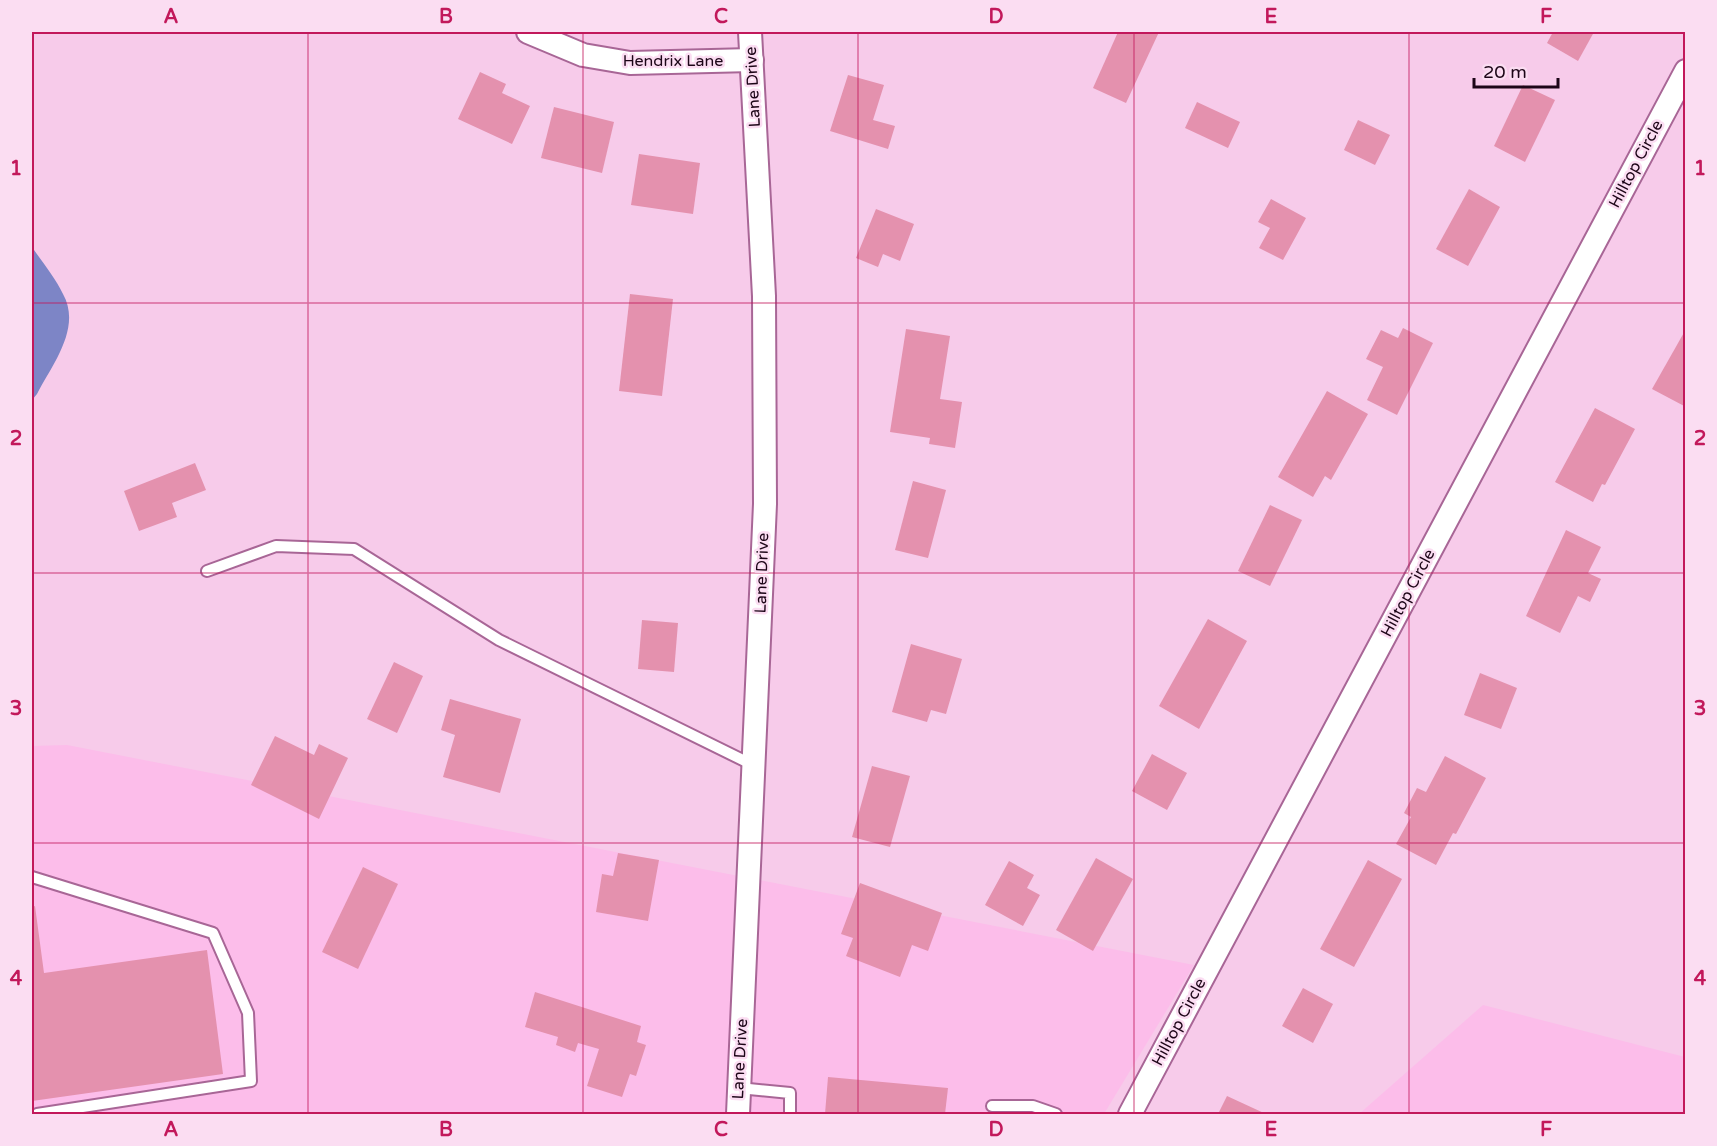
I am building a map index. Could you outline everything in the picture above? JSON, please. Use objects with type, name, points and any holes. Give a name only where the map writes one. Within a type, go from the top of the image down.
[{"type":"street","name":"Hendrix Lane","points":[[528,32],[583,55],[630,63],[752,60]]},
{"type":"street","name":"Lane Drive","points":[[738,1114],[765,504],[765,327],[750,32]]},
{"type":"street","name":"Hilltop Circle","points":[[1130,1114],[1686,72]]},
{"type":"lane","points":[[207,571],[276,546],[354,549],[499,640],[753,766]]},
{"type":"lane","points":[[32,877],[213,933],[248,1013],[251,1081],[37,1114]]},
{"type":"lane","points":[[739,1088],[790,1093],[789,1114]]},
{"type":"lane","points":[[992,1106],[1033,1106],[1056,1114]]},
{"type":"shaded area","points":[[67,745],[1194,965],[1104,1114],[32,1114],[32,746]]},
{"type":"shaded area","points":[[1483,1005],[1685,1057],[1685,1114],[1359,1114]]},
{"type":"water","points":[[32,247],[63,294],[68,307],[69,320],[63,346],[57,359],[32,400]]},
{"type":"building","points":[[1118,32],[1159,32],[1126,103],[1093,88]]},
{"type":"building","points":[[1553,32],[1594,32],[1578,61],[1547,43]]},
{"type":"building","points":[[480,72],[506,84],[502,93],[530,106],[512,144],[458,119]]},
{"type":"building","points":[[848,75],[884,85],[873,120],[895,126],[888,149],[830,131]]},
{"type":"building","points":[[1523,85],[1555,100],[1525,162],[1494,146]]},
{"type":"building","points":[[1197,102],[1240,122],[1228,148],[1185,128]]},
{"type":"building","points":[[554,107],[614,122],[602,173],[541,158]]},
{"type":"building","points":[[1358,120],[1390,135],[1375,165],[1344,150]]},
{"type":"building","points":[[639,154],[700,163],[693,214],[631,205]]},
{"type":"building","points":[[1469,189],[1500,207],[1468,266],[1436,249]]},
{"type":"building","points":[[1271,199],[1306,218],[1283,260],[1259,248],[1270,228],[1258,222]]},
{"type":"building","points":[[876,209],[914,224],[900,261],[883,254],[878,267],[856,258]]},
{"type":"building","points":[[630,294],[673,299],[662,396],[619,391]]},
{"type":"building","points":[[1403,328],[1433,343],[1397,415],[1367,400],[1383,367],[1366,359],[1381,330],[1398,338]]},
{"type":"building","points":[[906,329],[950,336],[940,399],[962,402],[955,448],[929,444],[930,438],[890,432]]},
{"type":"building","points":[[1686,329],[1686,407],[1652,389]]},
{"type":"building","points":[[1327,391],[1368,414],[1331,480],[1325,476],[1313,497],[1278,477]]},
{"type":"building","points":[[1595,408],[1635,429],[1605,485],[1602,484],[1593,502],[1555,482]]},
{"type":"building","points":[[195,463],[206,490],[172,503],[177,517],[139,531],[124,491]]},
{"type":"building","points":[[913,481],[946,490],[928,558],[895,550]]},
{"type":"building","points":[[1270,505],[1302,520],[1270,586],[1238,571]]},
{"type":"building","points":[[1566,530],[1601,547],[1588,573],[1601,579],[1590,602],[1578,596],[1560,633],[1526,616]]},
{"type":"building","points":[[1208,619],[1247,641],[1199,729],[1159,706]]},
{"type":"building","points":[[642,620],[678,623],[674,672],[638,669]]},
{"type":"building","points":[[911,644],[962,659],[946,714],[931,710],[927,722],[892,712]]},
{"type":"building","points":[[394,662],[423,676],[397,733],[367,719]]},
{"type":"building","points":[[1480,673],[1517,688],[1501,729],[1464,715]]},
{"type":"building","points":[[450,699],[521,719],[500,793],[443,777],[455,735],[441,730]]},
{"type":"building","points":[[275,736],[314,755],[319,744],[348,758],[319,819],[251,785]]},
{"type":"building","points":[[1152,754],[1187,773],[1167,810],[1132,791]]},
{"type":"building","points":[[1445,756],[1486,778],[1456,834],[1453,833],[1436,865],[1396,844],[1411,817],[1404,813],[1417,788],[1426,792]]},
{"type":"building","points":[[872,766],[910,776],[890,847],[852,837]]},
{"type":"building","points":[[618,853],[659,860],[648,921],[596,912],[602,874],[613,876]]},
{"type":"building","points":[[1096,858],[1133,879],[1093,951],[1056,930]]},
{"type":"building","points":[[1368,860],[1402,879],[1354,967],[1320,949]]},
{"type":"building","points":[[1009,861],[1034,875],[1027,888],[1040,895],[1023,926],[985,905]]},
{"type":"building","points":[[363,867],[398,884],[358,969],[322,952]]},
{"type":"building","points":[[860,883],[942,913],[928,951],[912,945],[900,977],[846,956],[853,938],[841,934]]},
{"type":"building","points":[[35,906],[44,973],[207,950],[223,1074],[32,1101],[32,907]]},
{"type":"building","points":[[1303,988],[1333,1004],[1313,1043],[1282,1026]]},
{"type":"building","points":[[535,992],[641,1026],[637,1042],[646,1045],[636,1076],[630,1074],[622,1097],[587,1086],[599,1049],[578,1043],[575,1052],[556,1045],[558,1037],[525,1027]]},
{"type":"building","points":[[828,1077],[948,1088],[945,1114],[825,1114]]},
{"type":"building","points":[[1227,1096],[1266,1114],[1218,1114]]}]
